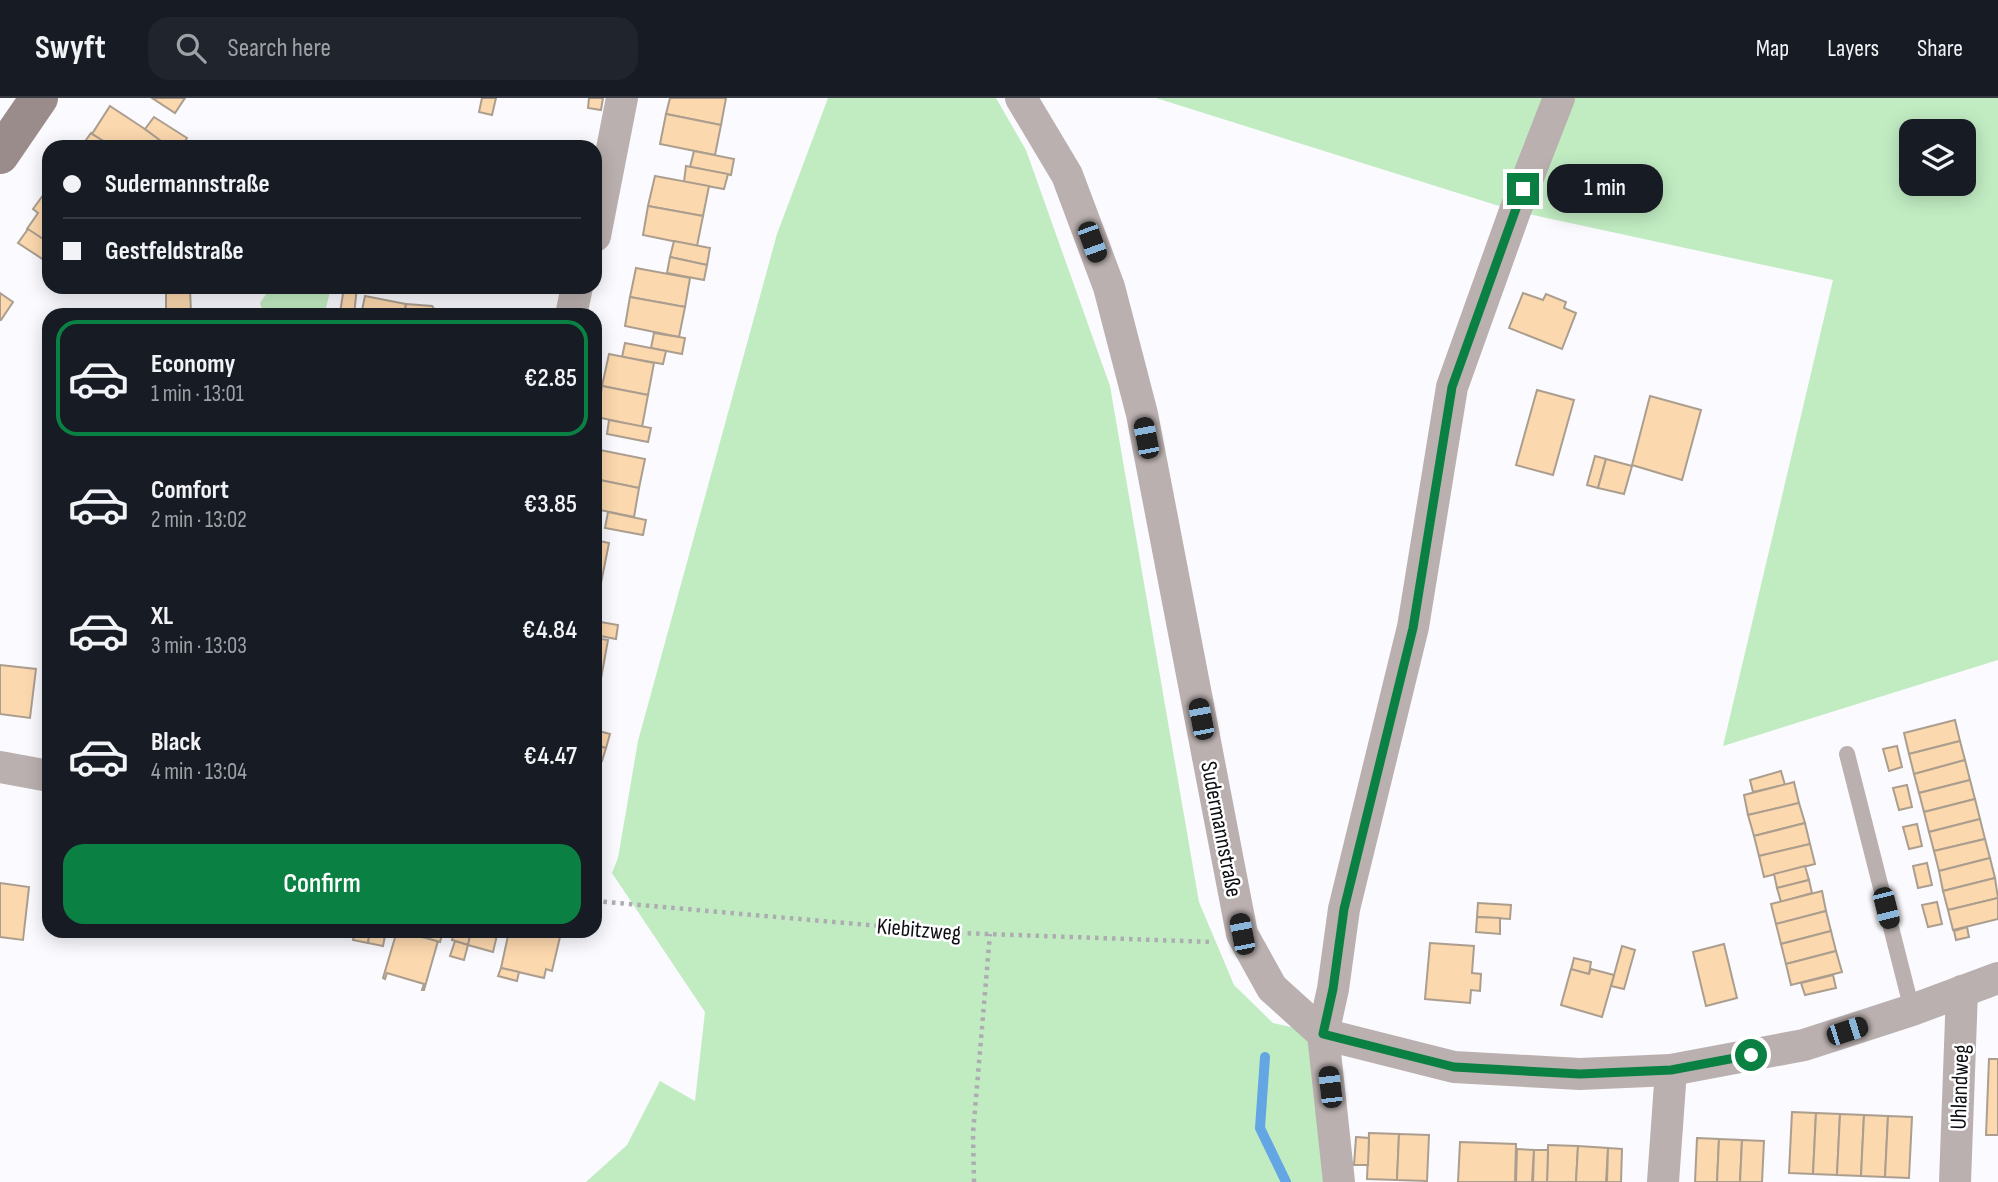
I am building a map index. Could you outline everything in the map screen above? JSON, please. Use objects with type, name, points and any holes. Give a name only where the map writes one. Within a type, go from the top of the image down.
[{"type":"main road","points":[[0,155],[39,98]]},
{"type":"street","points":[[602,200],[622,98]]},
{"type":"street","name":"Sudermannstraße","points":[[1021,98],[1067,175],[1109,287],[1142,414],[1242,934],[1272,988],[1323,1034],[1454,1067],[1580,1074],[1671,1070],[1804,1045],[1912,1010],[1998,978]]},
{"type":"street","points":[[1339,1182],[1323,1034],[1333,989],[1344,909],[1413,628],[1452,387],[1514,212],[1559,98]]},
{"type":"street","points":[[0,767],[42,775]]},
{"type":"street","name":"Uhlandweg","points":[[1955,1182],[1962,991]]},
{"type":"street","points":[[1663,1182],[1671,1070]]},
{"type":"lane","points":[[1847,754],[1912,1010]]},
{"type":"path","name":"Kiebitzweg","points":[[602,902],[990,934],[1212,942],[1242,934]]},
{"type":"path","points":[[974,1182],[973,1133],[990,934]]},
{"type":"green space","points":[[828,98],[996,98],[1026,150],[1110,386],[1199,902],[1234,985],[1273,1023],[1323,1034],[1335,1182],[586,1182],[627,1145],[660,1081],[695,1101],[705,1012],[612,873],[618,858],[638,741],[777,234]]},
{"type":"green space","points":[[1156,98],[1998,98],[1998,660],[1723,746],[1833,280],[1515,211]]},
{"type":"green space","points":[[266,294],[329,294],[326,308],[262,308],[260,303]]},
{"type":"building","points":[[152,98],[185,98],[175,113]]},
{"type":"building","points":[[482,98],[496,98],[492,115],[479,112]]},
{"type":"building","points":[[589,98],[603,98],[601,110],[588,108]]},
{"type":"building","points":[[670,98],[726,98],[721,125],[666,114]]},
{"type":"building","points":[[110,106],[161,140],[102,140],[92,134]]},
{"type":"building","points":[[666,114],[721,125],[715,155],[660,144]]},
{"type":"building","points":[[154,117],[187,138],[160,140],[145,129]]},
{"type":"building","points":[[91,133],[102,140],[86,140]]},
{"type":"building","points":[[694,151],[734,159],[731,175],[690,167]]},
{"type":"building","points":[[686,166],[728,174],[724,189],[684,182]]},
{"type":"building","points":[[655,176],[709,186],[703,216],[648,206]]},
{"type":"building","points":[[42,197],[42,239],[27,229],[38,213],[33,209]]},
{"type":"building","points":[[648,206],[703,216],[697,246],[643,235]]},
{"type":"building","points":[[28,229],[42,238],[42,259],[18,243]]},
{"type":"building","points":[[674,241],[710,248],[707,265],[670,257]]},
{"type":"building","points":[[670,257],[707,265],[704,280],[667,273]]},
{"type":"building","points":[[636,268],[690,278],[685,307],[630,297]]},
{"type":"building","points":[[0,293],[13,302],[1,320],[0,320]]},
{"type":"building","points":[[1523,293],[1543,300],[1546,294],[1566,302],[1564,308],[1576,313],[1562,349],[1509,328]]},
{"type":"building","points":[[166,294],[190,294],[191,308],[166,308]]},
{"type":"building","points":[[343,294],[356,294],[355,308],[341,308]]},
{"type":"building","points":[[365,296],[406,304],[405,308],[362,308]]},
{"type":"building","points":[[630,297],[685,307],[679,337],[625,326]]},
{"type":"building","points":[[406,304],[434,308],[405,308]]},
{"type":"building","points":[[654,333],[685,338],[682,354],[651,348]]},
{"type":"building","points":[[625,343],[666,351],[663,364],[622,357]]},
{"type":"building","points":[[609,354],[654,363],[648,395],[602,386]]},
{"type":"building","points":[[602,386],[648,395],[642,427],[602,418]]},
{"type":"building","points":[[1537,390],[1574,400],[1553,475],[1516,465]]},
{"type":"building","points":[[1650,396],[1701,410],[1682,480],[1632,465]]},
{"type":"building","points":[[609,420],[651,428],[648,442],[607,434]]},
{"type":"building","points":[[602,450],[645,459],[639,488],[602,480]]},
{"type":"building","points":[[1595,456],[1606,459],[1598,488],[1587,485]]},
{"type":"building","points":[[1606,459],[1632,466],[1624,494],[1598,488]]},
{"type":"building","points":[[602,480],[639,488],[634,517],[602,510]]},
{"type":"building","points":[[608,512],[646,520],[643,535],[605,528]]},
{"type":"building","points":[[602,542],[609,543],[602,578]]},
{"type":"building","points":[[602,622],[618,625],[616,639],[602,636]]},
{"type":"building","points":[[602,639],[608,640],[602,673]]},
{"type":"building","points":[[0,665],[36,669],[30,718],[0,714]]},
{"type":"building","points":[[1955,720],[1960,741],[1909,754],[1904,733]]},
{"type":"building","points":[[602,732],[610,734],[606,748],[602,747]]},
{"type":"building","points":[[1960,741],[1965,760],[1914,774],[1909,754]]},
{"type":"building","points":[[1897,746],[1902,767],[1889,771],[1883,749]]},
{"type":"building","points":[[1965,760],[1970,780],[1919,793],[1914,774]]},
{"type":"building","points":[[1781,771],[1785,785],[1753,792],[1750,780]]},
{"type":"building","points":[[1970,780],[1975,799],[1924,812],[1919,793]]},
{"type":"building","points":[[1794,782],[1799,803],[1748,815],[1744,795]]},
{"type":"building","points":[[1907,785],[1912,807],[1899,810],[1893,788]]},
{"type":"building","points":[[1975,799],[1980,819],[1929,832],[1924,812]]},
{"type":"building","points":[[1799,803],[1805,823],[1754,836],[1748,815]]},
{"type":"building","points":[[1980,819],[1985,839],[1934,851],[1929,832]]},
{"type":"building","points":[[1805,823],[1810,844],[1759,856],[1754,836]]},
{"type":"building","points":[[1917,824],[1922,846],[1909,849],[1903,827]]},
{"type":"building","points":[[1985,839],[1990,858],[1939,871],[1934,851]]},
{"type":"building","points":[[1810,844],[1815,864],[1764,877],[1759,856]]},
{"type":"building","points":[[1990,858],[1995,878],[1943,891],[1939,871]]},
{"type":"building","points":[[1927,863],[1932,885],[1918,888],[1913,866]]},
{"type":"building","points":[[1805,866],[1809,880],[1777,888],[1774,874]]},
{"type":"building","points":[[1995,878],[1998,898],[1948,910],[1943,891]]},
{"type":"building","points":[[1809,880],[1812,893],[1781,902],[1777,888]]},
{"type":"building","points":[[0,883],[29,887],[23,940],[0,937]]},
{"type":"building","points":[[1822,891],[1826,911],[1776,924],[1771,904]]},
{"type":"building","points":[[1998,898],[1998,919],[1953,930],[1948,910]]},
{"type":"building","points":[[1937,902],[1942,924],[1928,927],[1922,905]]},
{"type":"building","points":[[1478,903],[1511,905],[1510,919],[1477,917]]},
{"type":"building","points":[[1826,911],[1831,931],[1781,944],[1776,924]]},
{"type":"building","points":[[1477,917],[1500,918],[1500,934],[1476,932]]},
{"type":"building","points":[[1967,927],[1969,937],[1956,940],[1954,931]]},
{"type":"building","points":[[1831,931],[1836,951],[1786,964],[1781,944]]},
{"type":"building","points":[[353,938],[369,938],[368,943]]},
{"type":"building","points":[[369,938],[385,938],[383,946],[368,943]]},
{"type":"building","points":[[395,938],[426,938],[438,941],[424,990],[424,984],[387,973],[385,979],[383,978]]},
{"type":"building","points":[[452,938],[470,938],[468,945]]},
{"type":"building","points":[[470,938],[496,938],[493,952],[468,945]]},
{"type":"building","points":[[507,938],[560,938],[552,971],[546,969],[544,978],[501,968]]},
{"type":"building","points":[[455,941],[468,945],[464,960],[450,956]]},
{"type":"building","points":[[1430,943],[1474,946],[1472,973],[1481,974],[1480,991],[1471,990],[1470,1003],[1425,999]]},
{"type":"building","points":[[1724,944],[1737,998],[1706,1006],[1693,952]]},
{"type":"building","points":[[1622,946],[1635,950],[1624,989],[1611,986]]},
{"type":"building","points":[[1836,951],[1842,972],[1791,985],[1786,964]]},
{"type":"building","points":[[1574,958],[1591,962],[1589,974],[1571,970]]},
{"type":"building","points":[[501,968],[519,972],[517,981],[498,976]]},
{"type":"building","points":[[1571,969],[1589,974],[1591,969],[1614,975],[1602,1017],[1561,1005]]},
{"type":"building","points":[[1833,975],[1836,988],[1805,995],[1801,983]]},
{"type":"building","points":[[1989,1059],[1998,1059],[1998,1135],[1986,1135]]},
{"type":"building","points":[[1792,1112],[1816,1113],[1813,1174],[1789,1173]]},
{"type":"building","points":[[1816,1113],[1840,1114],[1837,1175],[1813,1174]]},
{"type":"building","points":[[1840,1114],[1864,1115],[1861,1176],[1837,1175]]},
{"type":"building","points":[[1864,1115],[1888,1116],[1885,1177],[1861,1176]]},
{"type":"building","points":[[1888,1116],[1912,1117],[1909,1178],[1885,1177]]},
{"type":"building","points":[[1369,1133],[1399,1134],[1397,1180],[1367,1179]]},
{"type":"building","points":[[1399,1134],[1429,1135],[1427,1181],[1397,1180]]},
{"type":"building","points":[[1356,1137],[1369,1138],[1368,1165],[1354,1165]]},
{"type":"building","points":[[1697,1138],[1719,1139],[1717,1182],[1695,1182]]},
{"type":"building","points":[[1719,1139],[1742,1140],[1740,1182],[1717,1182]]},
{"type":"building","points":[[1742,1140],[1764,1141],[1762,1182],[1740,1182]]},
{"type":"building","points":[[1460,1142],[1516,1144],[1515,1182],[1458,1182]]},
{"type":"building","points":[[1548,1145],[1578,1146],[1576,1182],[1547,1182]]},
{"type":"building","points":[[1578,1146],[1608,1148],[1606,1182],[1576,1182]]},
{"type":"building","points":[[1608,1148],[1622,1149],[1621,1182],[1607,1182]]},
{"type":"building","points":[[1517,1149],[1534,1150],[1532,1182],[1516,1182]]},
{"type":"building","points":[[1534,1150],[1548,1150],[1547,1182],[1533,1182]]},
{"type":"waterway","points":[[1265,1057],[1260,1128],[1286,1182]]},
{"type":"route","points":[[1523,189],[1452,387],[1413,628],[1344,909],[1333,989],[1323,1034],[1454,1067],[1580,1074],[1671,1070],[1751,1055]]}]
